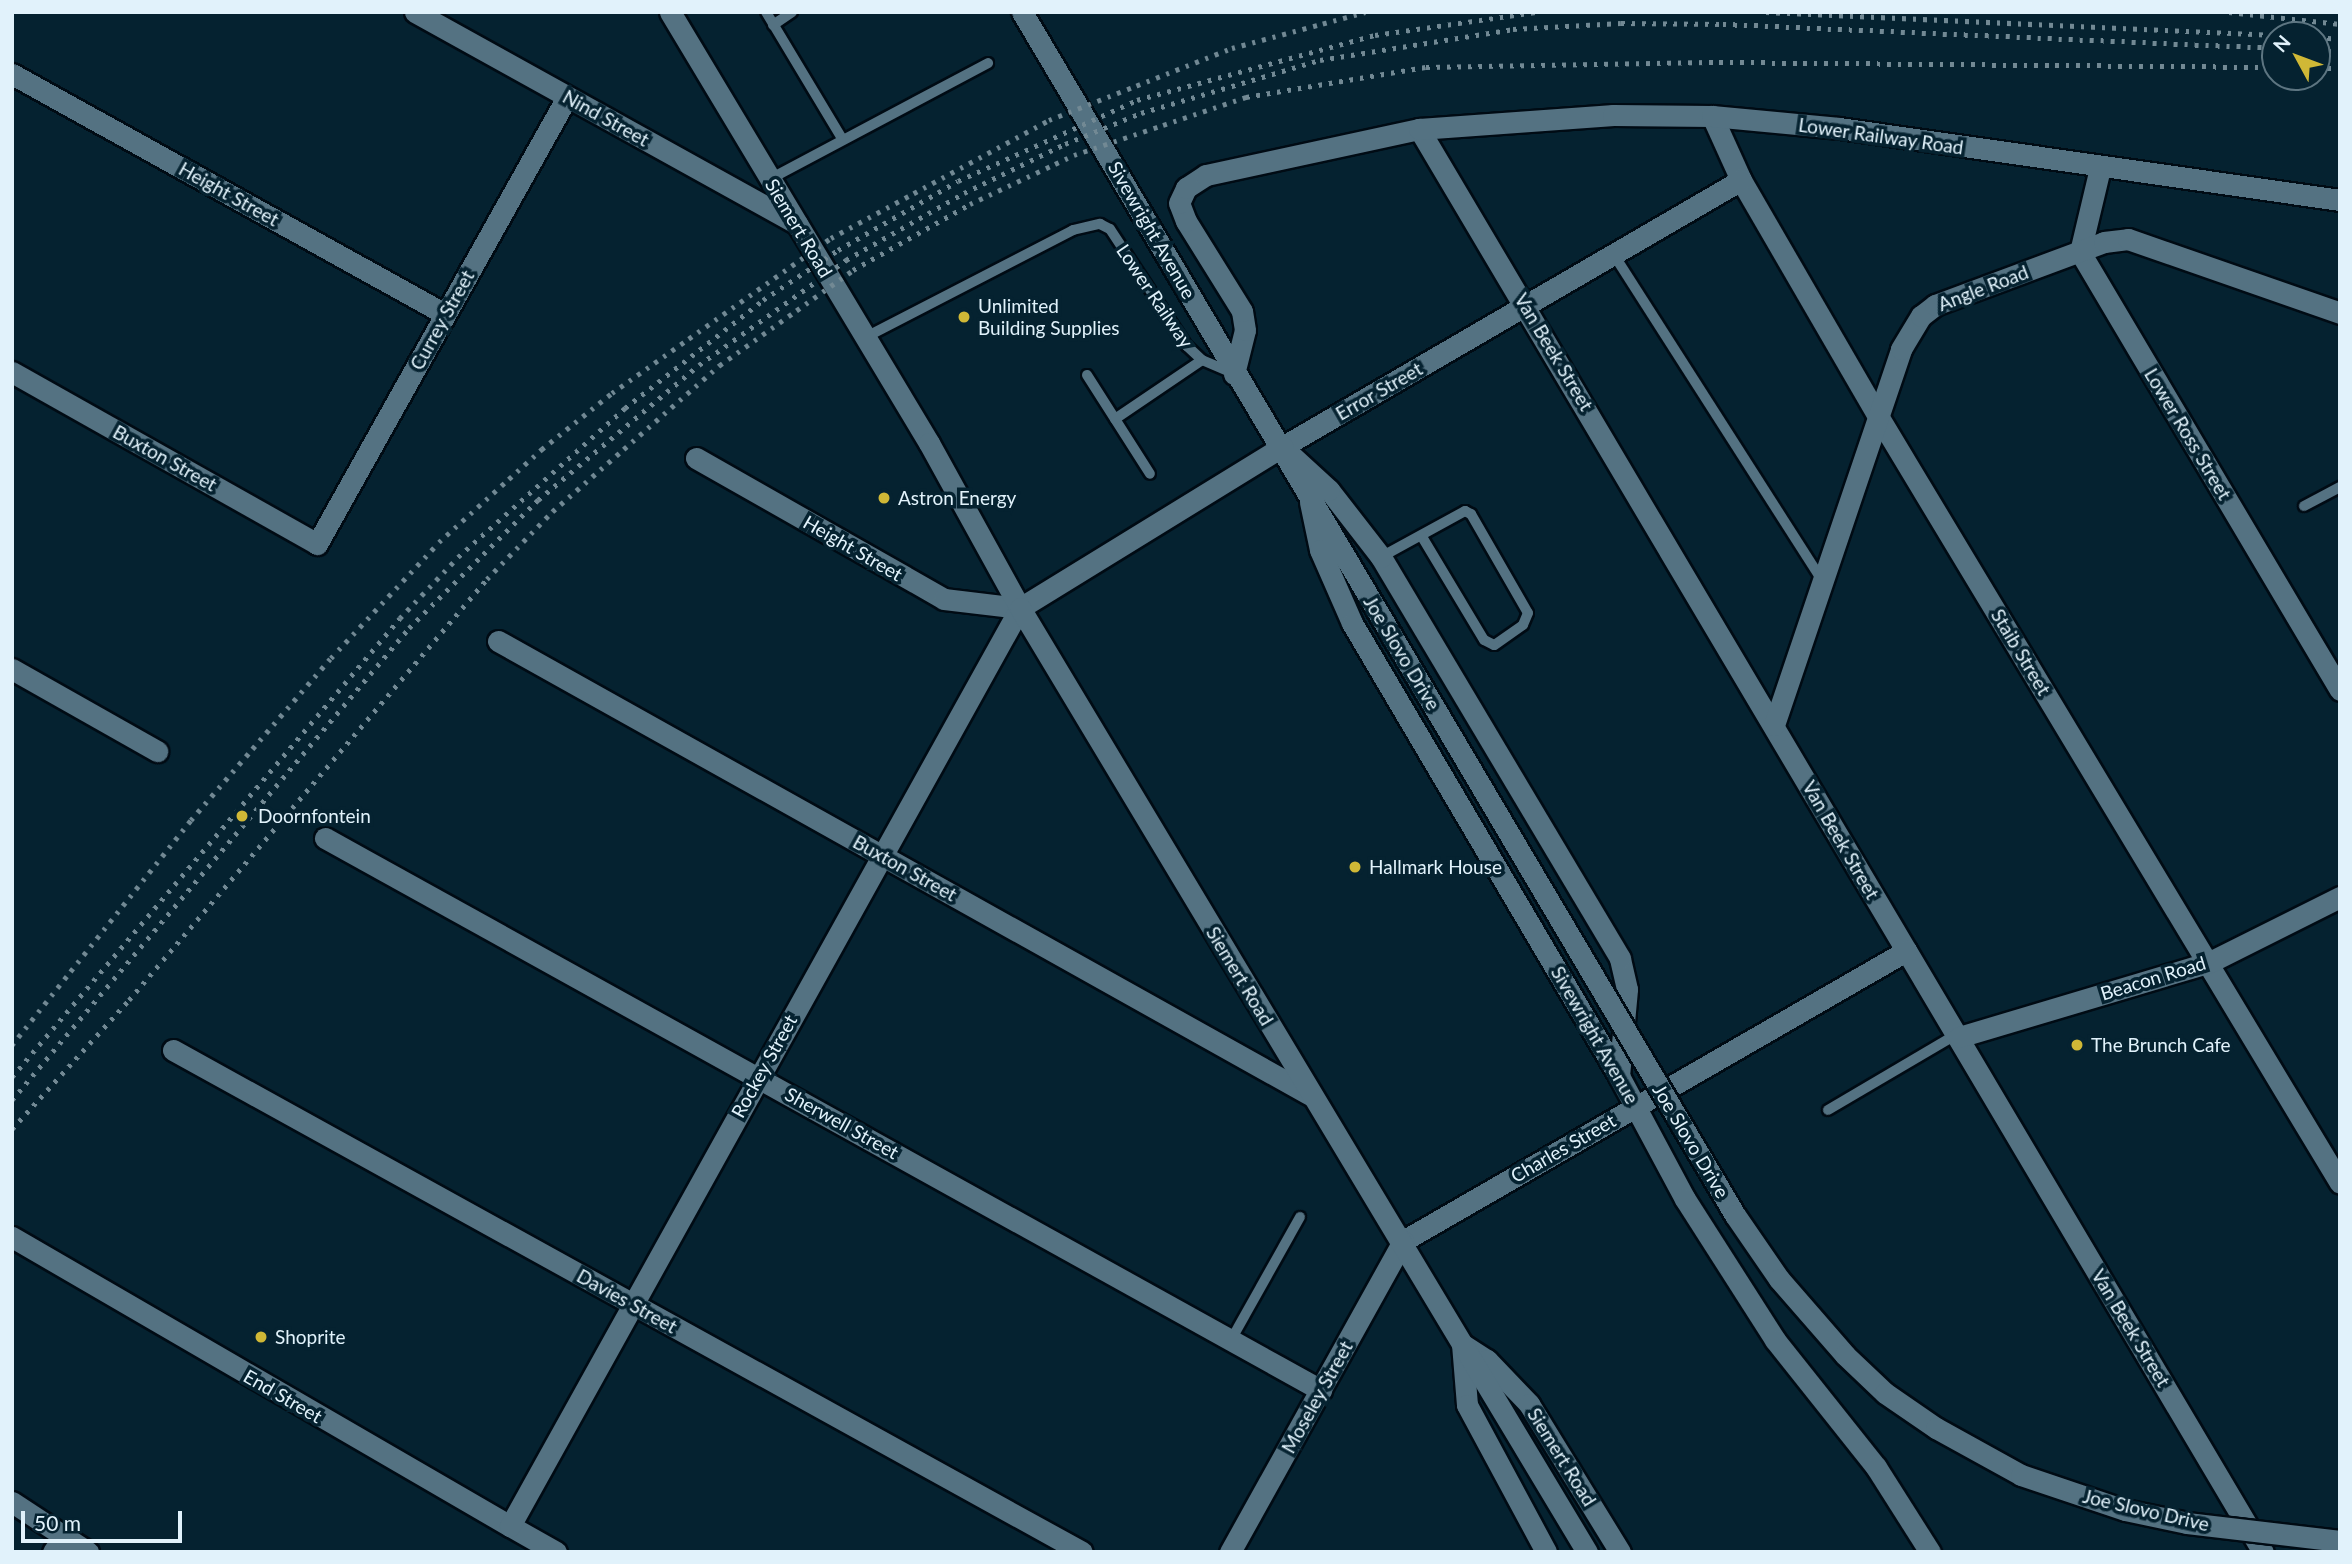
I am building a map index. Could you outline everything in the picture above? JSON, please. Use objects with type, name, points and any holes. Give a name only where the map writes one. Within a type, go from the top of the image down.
[{"type":"street","name":"Nind Street","points":[[415,12],[797,224]]},
{"type":"street","name":"Siemert Road","points":[[670,12],[929,443],[1020,607],[1312,1096],[1403,1241],[1587,1552]]},
{"type":"street","name":"Sivewright Avenue","points":[[1022,12],[1159,237],[1234,374],[1282,447]]},
{"type":"street","name":"Height Street","points":[[12,74],[445,314]]},
{"type":"street","name":"Currey Street","points":[[317,544],[567,97]]},
{"type":"street","name":"Lower Railway Road","points":[[1419,129],[1613,115],[1712,116],[1839,128],[2100,168],[2340,200]]},
{"type":"street","name":"Staib Street","points":[[1712,116],[1741,180],[1878,416],[2210,962],[2340,1183]]},
{"type":"street","points":[[1234,374],[1245,330],[1241,311],[1186,221],[1179,203],[1186,188],[1219,172],[1419,129]]},
{"type":"street","name":"Van Beek Street","points":[[1419,129],[1527,306],[2263,1552]]},
{"type":"street","points":[[2080,252],[2100,168]]},
{"type":"street","name":"Error Street","points":[[1020,607],[1282,447],[1741,180]]},
{"type":"street","name":"Angle Road","points":[[1774,725],[1901,349],[1921,316],[1958,295],[2115,239],[2141,242],[2340,313]]},
{"type":"street","name":"Lower Ross Street","points":[[2080,252],[2340,690]]},
{"type":"street","name":"Buxton Street","points":[[12,372],[317,544]]},
{"type":"street","points":[[1282,447],[1329,491],[1381,557],[1620,958],[1627,989],[1619,1076]]},
{"type":"street","name":"Joe Slovo Drive","points":[[1282,447],[1735,1215],[1779,1279],[1845,1355],[1885,1393],[1936,1428],[2021,1475],[2077,1496],[2174,1520],[2340,1541]]},
{"type":"street","name":"Height Street","points":[[696,458],[944,599],[1020,607]]},
{"type":"street","name":"Sivewright Avenue","points":[[1308,493],[1320,551],[1352,623],[1636,1105],[1722,1260],[1775,1340],[1876,1467],[1930,1552]]},
{"type":"street","name":"Rockey Street","points":[[510,1526],[1020,607]]},
{"type":"street","name":"Buxton Street","points":[[498,641],[1312,1096]]},
{"type":"street","points":[[12,669],[157,751]]},
{"type":"street","name":"Sherwell Street","points":[[325,838],[1321,1390]]},
{"type":"street","name":"Beacon Road","points":[[1958,1036],[2210,962],[2340,897]]},
{"type":"street","name":"Charles Street","points":[[1403,1241],[1906,951]]},
{"type":"street","name":"Davies Street","points":[[173,1050],[1082,1552]]},
{"type":"street","name":"End Street","points":[[12,1237],[556,1552]]},
{"type":"street","name":"Moseley Street","points":[[1230,1552],[1403,1241]]},
{"type":"street","name":"Siemert Road","points":[[1462,1344],[1466,1405],[1546,1552]]},
{"type":"street","name":"Siemert Road","points":[[1462,1344],[1487,1360],[1529,1404],[1620,1552]]},
{"type":"street","points":[[12,1502],[55,1538],[88,1552]]},
{"type":"lane","points":[[766,12],[843,141]]},
{"type":"lane","points":[[773,25],[792,12]]},
{"type":"lane","points":[[770,179],[988,63]]},
{"type":"lane","name":"Lower Railway","points":[[866,337],[1073,230],[1100,224],[1110,229],[1177,335],[1202,360],[1234,374]]},
{"type":"lane","points":[[1614,255],[1822,580]]},
{"type":"lane","points":[[1115,419],[1202,360]]},
{"type":"lane","points":[[1087,375],[1150,474]]},
{"type":"lane","points":[[2304,506],[2340,487]]},
{"type":"lane","points":[[1381,557],[1465,511],[1475,517],[1528,613],[1523,625],[1494,645],[1484,640],[1421,536]]},
{"type":"lane","points":[[1828,1110],[1958,1036]]},
{"type":"lane","points":[[1231,1340],[1300,1217]]},
{"type":"railway","points":[[12,1045],[191,820],[331,658],[439,542],[542,449],[612,393],[831,238],[1049,120],[1232,48],[1365,12]]},
{"type":"railway","points":[[12,1077],[400,618],[458,557],[625,408],[763,300],[838,250],[958,181],[1137,100],[1375,35],[1537,12]]},
{"type":"railway","points":[[1766,12],[2261,34]]},
{"type":"railway","points":[[2229,12],[2340,24]]},
{"type":"railway","points":[[12,1100],[409,628],[538,500],[699,365],[846,260],[964,193],[1065,144],[1141,113],[1320,60],[1513,29],[1621,23],[1723,24],[2261,47]]},
{"type":"railway","points":[[2331,38],[2340,39]]},
{"type":"railway","points":[[2331,51],[2340,52]]},
{"type":"railway","points":[[12,1129],[129,1000],[487,579],[553,511],[720,365],[853,270],[970,204],[1074,155],[1246,97],[1426,67],[1709,62],[2261,67]]},
{"type":"railway","points":[[2331,68],[2340,68]]},
{"type":"place","name":"Unlimited Building Supplies","points":[[964,317]]},
{"type":"place","name":"Astron Energy","points":[[884,498]]},
{"type":"place","name":"Doornfontein","points":[[242,816]]},
{"type":"place","name":"Hallmark House","points":[[1355,867]]},
{"type":"place","name":"The Brunch Cafe","points":[[2077,1045]]},
{"type":"place","name":"Shoprite","points":[[261,1337]]}]
